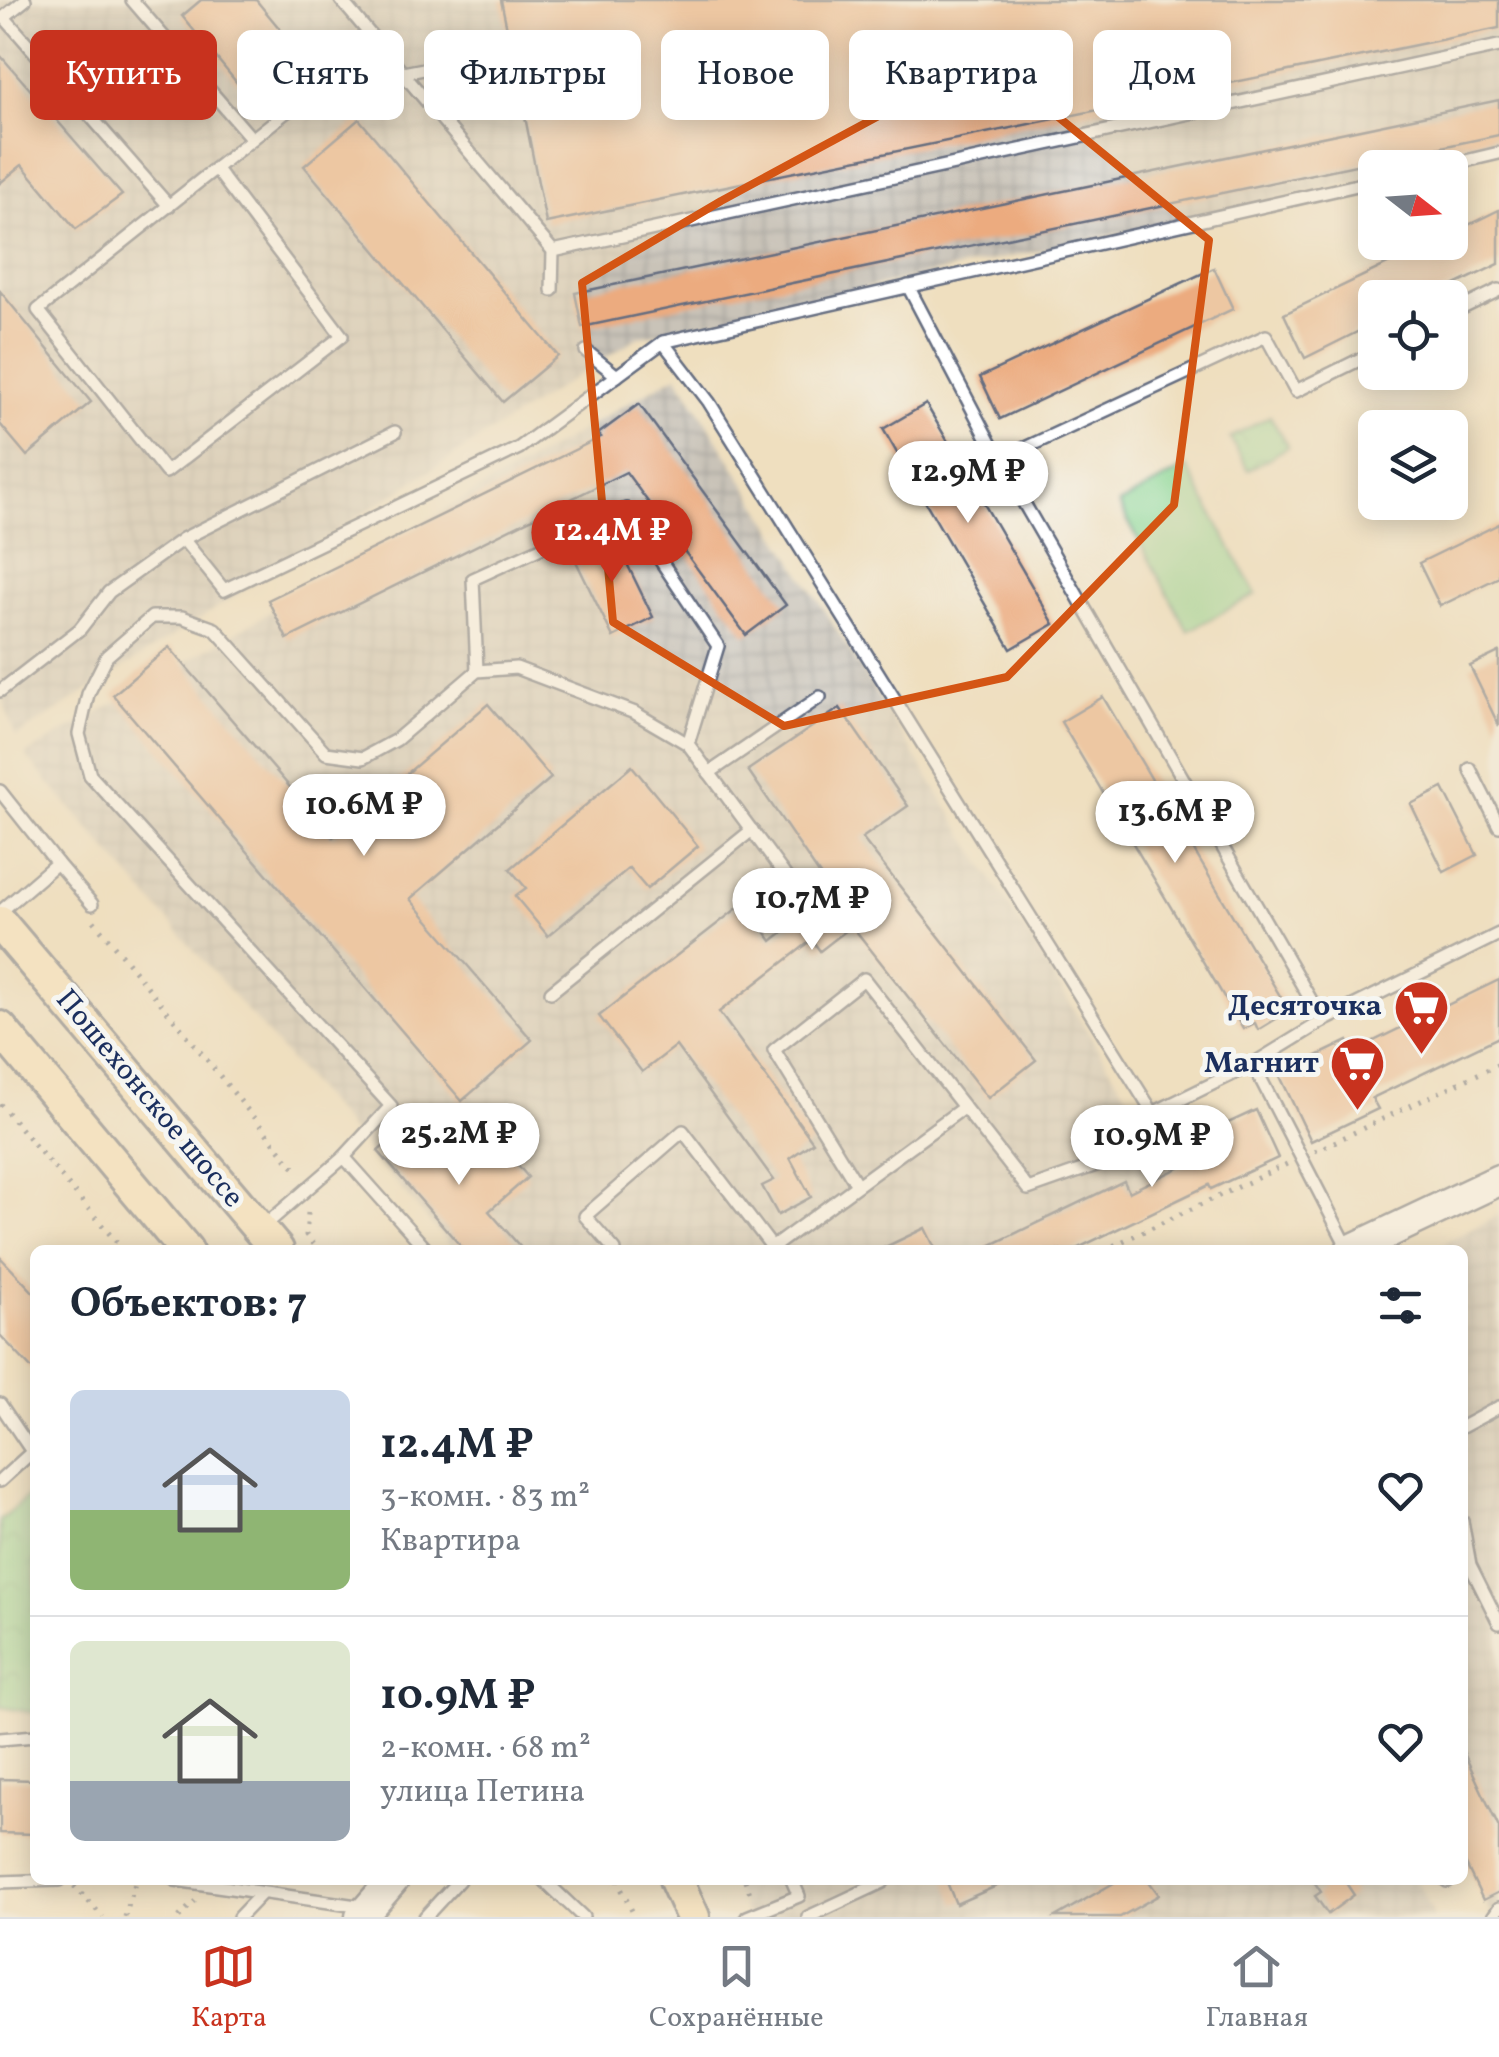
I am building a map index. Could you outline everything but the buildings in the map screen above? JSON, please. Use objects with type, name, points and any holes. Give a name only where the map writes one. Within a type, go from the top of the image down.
[{"type":"main road","name":"Пошехонское шоссе","points":[[0,923],[257,1243]]},
{"type":"main road","points":[[0,1028],[182,1245]]},
{"type":"main road","points":[[678,1885],[693,1917]]},
{"type":"street","points":[[1361,1245],[1499,1180]]},
{"type":"street","points":[[364,1912],[388,1885]]},
{"type":"lane","points":[[25,0],[2,15],[169,206]]},
{"type":"lane","points":[[132,0],[252,140]]},
{"type":"lane","points":[[340,0],[366,30]]},
{"type":"lane","points":[[553,250],[1499,46]]},
{"type":"lane","points":[[404,74],[553,250],[552,290]]},
{"type":"lane","points":[[216,168],[342,336],[166,472],[38,310],[216,168],[277,120]]},
{"type":"lane","points":[[1468,160],[1499,153]]},
{"type":"lane","points":[[182,539],[224,590],[519,448],[663,342],[1358,185]]},
{"type":"lane","points":[[908,286],[999,460],[1323,1021]]},
{"type":"lane","points":[[1468,305],[1499,290]]},
{"type":"lane","points":[[999,460],[1266,336],[1296,391],[1358,360]]},
{"type":"lane","points":[[663,342],[720,418],[1154,1114],[1253,1064],[1323,1021],[1499,934]]},
{"type":"lane","points":[[586,350],[617,376]]},
{"type":"lane","points":[[0,691],[80,629],[109,592],[182,539],[394,432]]},
{"type":"lane","points":[[477,671],[472,579],[626,508],[718,646],[688,744]]},
{"type":"lane","points":[[257,1243],[391,1106],[90,776],[78,734],[88,694],[107,656],[152,618],[182,616],[215,630],[326,753],[363,758],[396,740],[477,671],[516,668],[564,682],[636,712],[688,744],[795,889]]},
{"type":"lane","points":[[709,773],[820,697]]},
{"type":"lane","points":[[1470,768],[1499,826]]},
{"type":"lane","points":[[0,791],[90,909]]},
{"type":"lane","points":[[552,992],[752,830]]},
{"type":"lane","points":[[0,912],[57,863]]},
{"type":"lane","points":[[857,1185],[774,1050],[864,979],[1028,1188],[1139,1150]]},
{"type":"lane","points":[[1253,1064],[1347,1245]]},
{"type":"lane","points":[[774,1245],[963,1108]]},
{"type":"lane","points":[[610,1245],[585,1216],[683,1131],[768,1245]]},
{"type":"lane","points":[[344,1157],[423,1245]]},
{"type":"lane","points":[[0,1404],[30,1448]]},
{"type":"lane","points":[[1468,1424],[1499,1407]]},
{"type":"lane","points":[[0,1481],[30,1457]]},
{"type":"lane","points":[[1468,1554],[1499,1623]]},
{"type":"lane","points":[[0,1739],[30,1736]]},
{"type":"lane","points":[[0,1882],[30,1881]]},
{"type":"lane","points":[[208,1885],[364,1912]]},
{"type":"lane","points":[[426,1917],[455,1885]]},
{"type":"lane","points":[[549,1885],[583,1917]]},
{"type":"lane","points":[[747,1917],[799,1896],[794,1885]]},
{"type":"lane","points":[[808,1917],[877,1885]]},
{"type":"lane","points":[[238,1917],[262,1893]]},
{"type":"lane","points":[[1493,1917],[1499,1908]]},
{"type":"path","points":[[90,909],[311,1188],[306,1235],[315,1245]]},
{"type":"path","points":[[0,1104],[118,1245]]},
{"type":"path","points":[[73,1885],[103,1917]]},
{"type":"path","points":[[125,1917],[135,1885]]},
{"type":"path","points":[[619,1885],[635,1917]]},
{"type":"highlighted area","points":[[986,58],[1209,240],[1174,505],[1007,677],[784,726],[613,622],[582,283],[721,201]]},
{"type":"shaded area","points":[[0,0],[1499,0],[1499,151],[1468,158],[1468,150],[1358,150],[1358,182],[638,337],[16,737],[0,694]]},
{"type":"shaded area","points":[[677,375],[1174,1170],[1186,1196],[1084,1245],[450,1245],[25,755]]},
{"type":"shaded area","points":[[1499,1215],[1499,1917],[1492,1917],[1468,1867],[1468,1245],[1440,1245]]},
{"type":"shaded area","points":[[733,1885],[1419,1885],[1433,1917],[747,1917]]},
{"type":"green space","points":[[1270,416],[1288,447],[1248,470],[1230,438]]},
{"type":"green space","points":[[1187,467],[1256,594],[1188,631],[1119,504]]},
{"type":"green space","points":[[30,1495],[30,1712],[0,1707],[0,1521]]},
{"type":"place","name":"Десяточка","points":[[1421,1056]]},
{"type":"place","name":"Магнит","points":[[1358,1113]]}]
